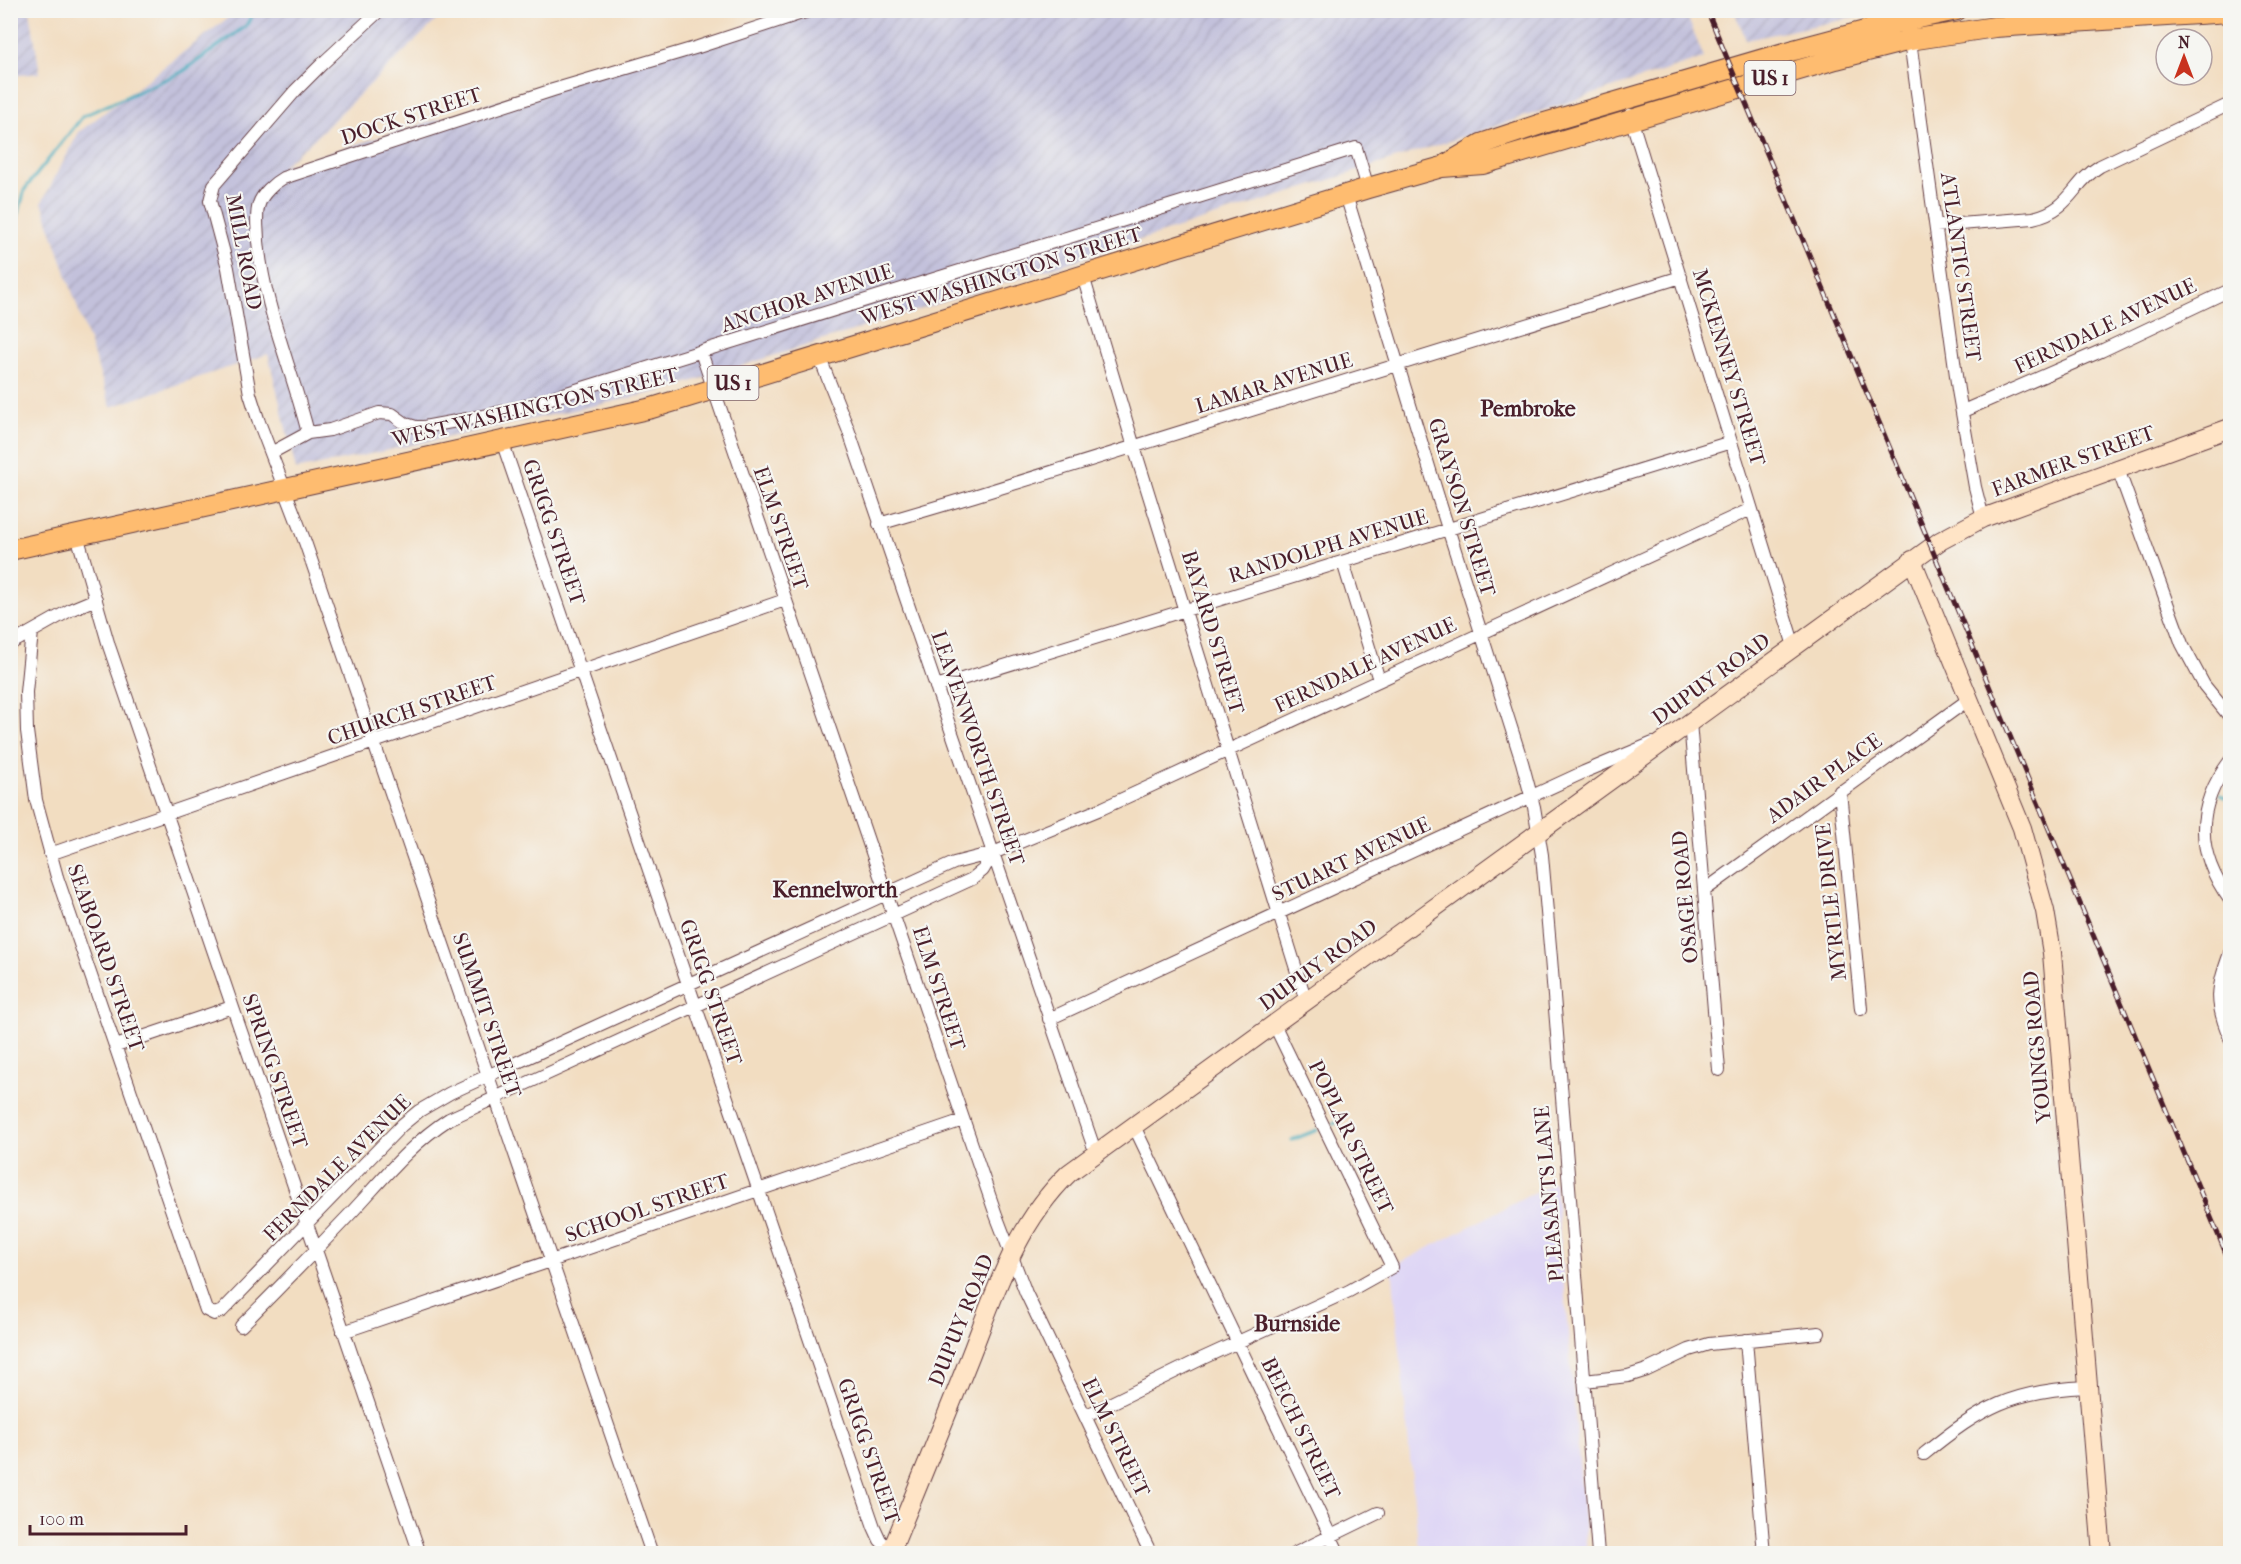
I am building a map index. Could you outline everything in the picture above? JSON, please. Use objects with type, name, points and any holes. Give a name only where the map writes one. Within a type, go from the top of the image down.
[{"type":"main road","name":"WEST WASHINGTON STREET","points":[[1628,109],[1794,50],[1908,20],[1957,10]]},
{"type":"main road","name":"US 1","points":[[1910,40],[2082,16],[2230,12]]},
{"type":"main road","name":"WEST WASHINGTON STREET","points":[[10,550],[652,408],[1442,167],[1481,144],[1910,40]]},
{"type":"street","name":"MILL ROAD","points":[[285,489],[250,394],[228,267],[210,201],[212,189],[302,84],[380,10]]},
{"type":"street","name":"DOCK STREET","points":[[308,433],[269,309],[260,260],[258,207],[261,198],[275,183],[283,178],[403,138],[811,10]]},
{"type":"street","name":"ATLANTIC STREET","points":[[1908,20],[1963,411],[1975,487],[1983,518]]},
{"type":"street","points":[[1936,226],[2045,216],[2066,202],[2088,176],[2100,166],[2230,104]]},
{"type":"street","name":"MCKENNEY STREET","points":[[1628,109],[1794,646]]},
{"type":"street","name":"ANCHOR AVENUE","points":[[271,453],[308,433],[330,430],[379,413],[392,414],[406,424],[416,427],[489,415],[701,352],[1356,147],[1368,188]]},
{"type":"street","name":"GRAYSON STREET","points":[[1346,195],[1448,530],[1522,762],[1532,797],[1538,832]]},
{"type":"street","name":"BAYARD STREET","points":[[1083,276],[1306,1000]]},
{"type":"street","name":"LAMAR AVENUE","points":[[879,524],[1681,277]]},
{"type":"street","name":"FERNDALE AVENUE","points":[[1963,411],[2042,378],[2230,291]]},
{"type":"street","name":"ELM STREET","points":[[701,352],[1011,1256],[1026,1293],[1151,1554]]},
{"type":"street","name":"LEAVENWORTH STREET","points":[[819,357],[848,429],[1096,1154]]},
{"type":"street","name":"FARMER STREET","points":[[1935,544],[1983,518],[2230,428]]},
{"type":"street","name":"GRIGG STREET","points":[[502,441],[874,1527],[889,1553]]},
{"type":"street","name":"RANDOLPH AVENUE","points":[[936,687],[1731,442]]},
{"type":"street","points":[[2118,469],[2182,644],[2204,686],[2230,717]]},
{"type":"street","name":"SUMMIT STREET","points":[[285,489],[652,1554]]},
{"type":"street","name":"FERNDALE AVENUE","points":[[198,1287],[206,1310],[219,1313],[402,1125],[419,1111],[450,1093],[954,863],[993,853],[1103,808],[1751,509]]},
{"type":"street","name":"SPRING STREET","points":[[77,536],[109,646],[420,1554]]},
{"type":"street","name":"DUPUY ROAD","points":[[889,1553],[1011,1256],[1037,1209],[1070,1173],[1935,544]]},
{"type":"street","name":"YOUNGS ROAD","points":[[1912,560],[2022,828],[2045,911],[2052,953],[2102,1554]]},
{"type":"street","points":[[1343,562],[1379,680]]},
{"type":"street","points":[[10,644],[72,609],[96,599]]},
{"type":"street","name":"CHURCH STREET","points":[[50,854],[785,600]]},
{"type":"street","name":"SEABOARD STREET","points":[[32,632],[26,692],[27,731],[36,800],[50,854],[198,1287]]},
{"type":"street","name":"ADAIR PLACE","points":[[1705,890],[1968,700]]},
{"type":"street","name":"OSAGE ROAD","points":[[1690,722],[1719,1070]]},
{"type":"street","name":"STUART AVENUE","points":[[1049,1019],[1671,735]]},
{"type":"street","points":[[2230,760],[2210,791],[2204,819],[2207,854],[2213,871],[2230,900]]},
{"type":"street","name":"MYRTLE DRIVE","points":[[1840,791],[1861,1009]]},
{"type":"street","name":"PLEASANTS LANE","points":[[1538,832],[1551,958],[1598,1554]]},
{"type":"street","name":"FERNDALE AVENUE","points":[[241,1326],[316,1251],[418,1142],[448,1119],[972,879],[984,870],[993,853]]},
{"type":"street","points":[[2230,953],[2218,991],[2224,1022],[2230,1038]]},
{"type":"street","points":[[116,1046],[232,1007]]},
{"type":"street","name":"POPLAR STREET","points":[[1238,1342],[1349,1291],[1392,1267],[1274,1024]]},
{"type":"street","name":"SCHOOL STREET","points":[[344,1332],[963,1120]]},
{"type":"street","name":"BEECH STREET","points":[[1134,1126],[1339,1554]]},
{"type":"street","points":[[1584,1381],[1628,1376],[1699,1347],[1727,1341],[1819,1333]]},
{"type":"street","points":[[1746,1340],[1764,1554]]},
{"type":"street","points":[[1085,1416],[1238,1342]]},
{"type":"street","points":[[1924,1454],[1962,1423],[1999,1403],[2035,1392],[2088,1387]]},
{"type":"street","points":[[1294,1554],[1378,1513]]},
{"type":"shaded area","points":[[10,11],[30,11],[40,73],[11,76]]},
{"type":"shaded area","points":[[237,11],[446,11],[313,140],[281,167],[795,11],[1685,11],[1704,58],[1305,188],[662,391],[296,470],[268,354],[111,407],[42,202],[79,132]]},
{"type":"shaded area","points":[[1734,11],[1885,11],[1746,40]]},
{"type":"shaded area","points":[[1555,1182],[1587,1553],[1425,1553],[1418,1542],[1392,1267]]},
{"type":"waterway","points":[[10,264],[17,219],[25,189],[83,116],[182,72],[246,26],[255,10]]},
{"type":"waterway","points":[[2220,795],[2230,799]]},
{"type":"waterway","points":[[1333,1124],[1340,1121]]},
{"type":"waterway","points":[[1292,1140],[1317,1130]]},
{"type":"waterway","points":[[10,1552],[14,1554]]},
{"type":"railway","points":[[1707,10],[2230,1263]]},
{"type":"district","name":"Pembroke","points":[[1528,408]]},
{"type":"district","name":"Kennelworth","points":[[835,889]]},
{"type":"district","name":"Burnside","points":[[1297,1323]]}]
